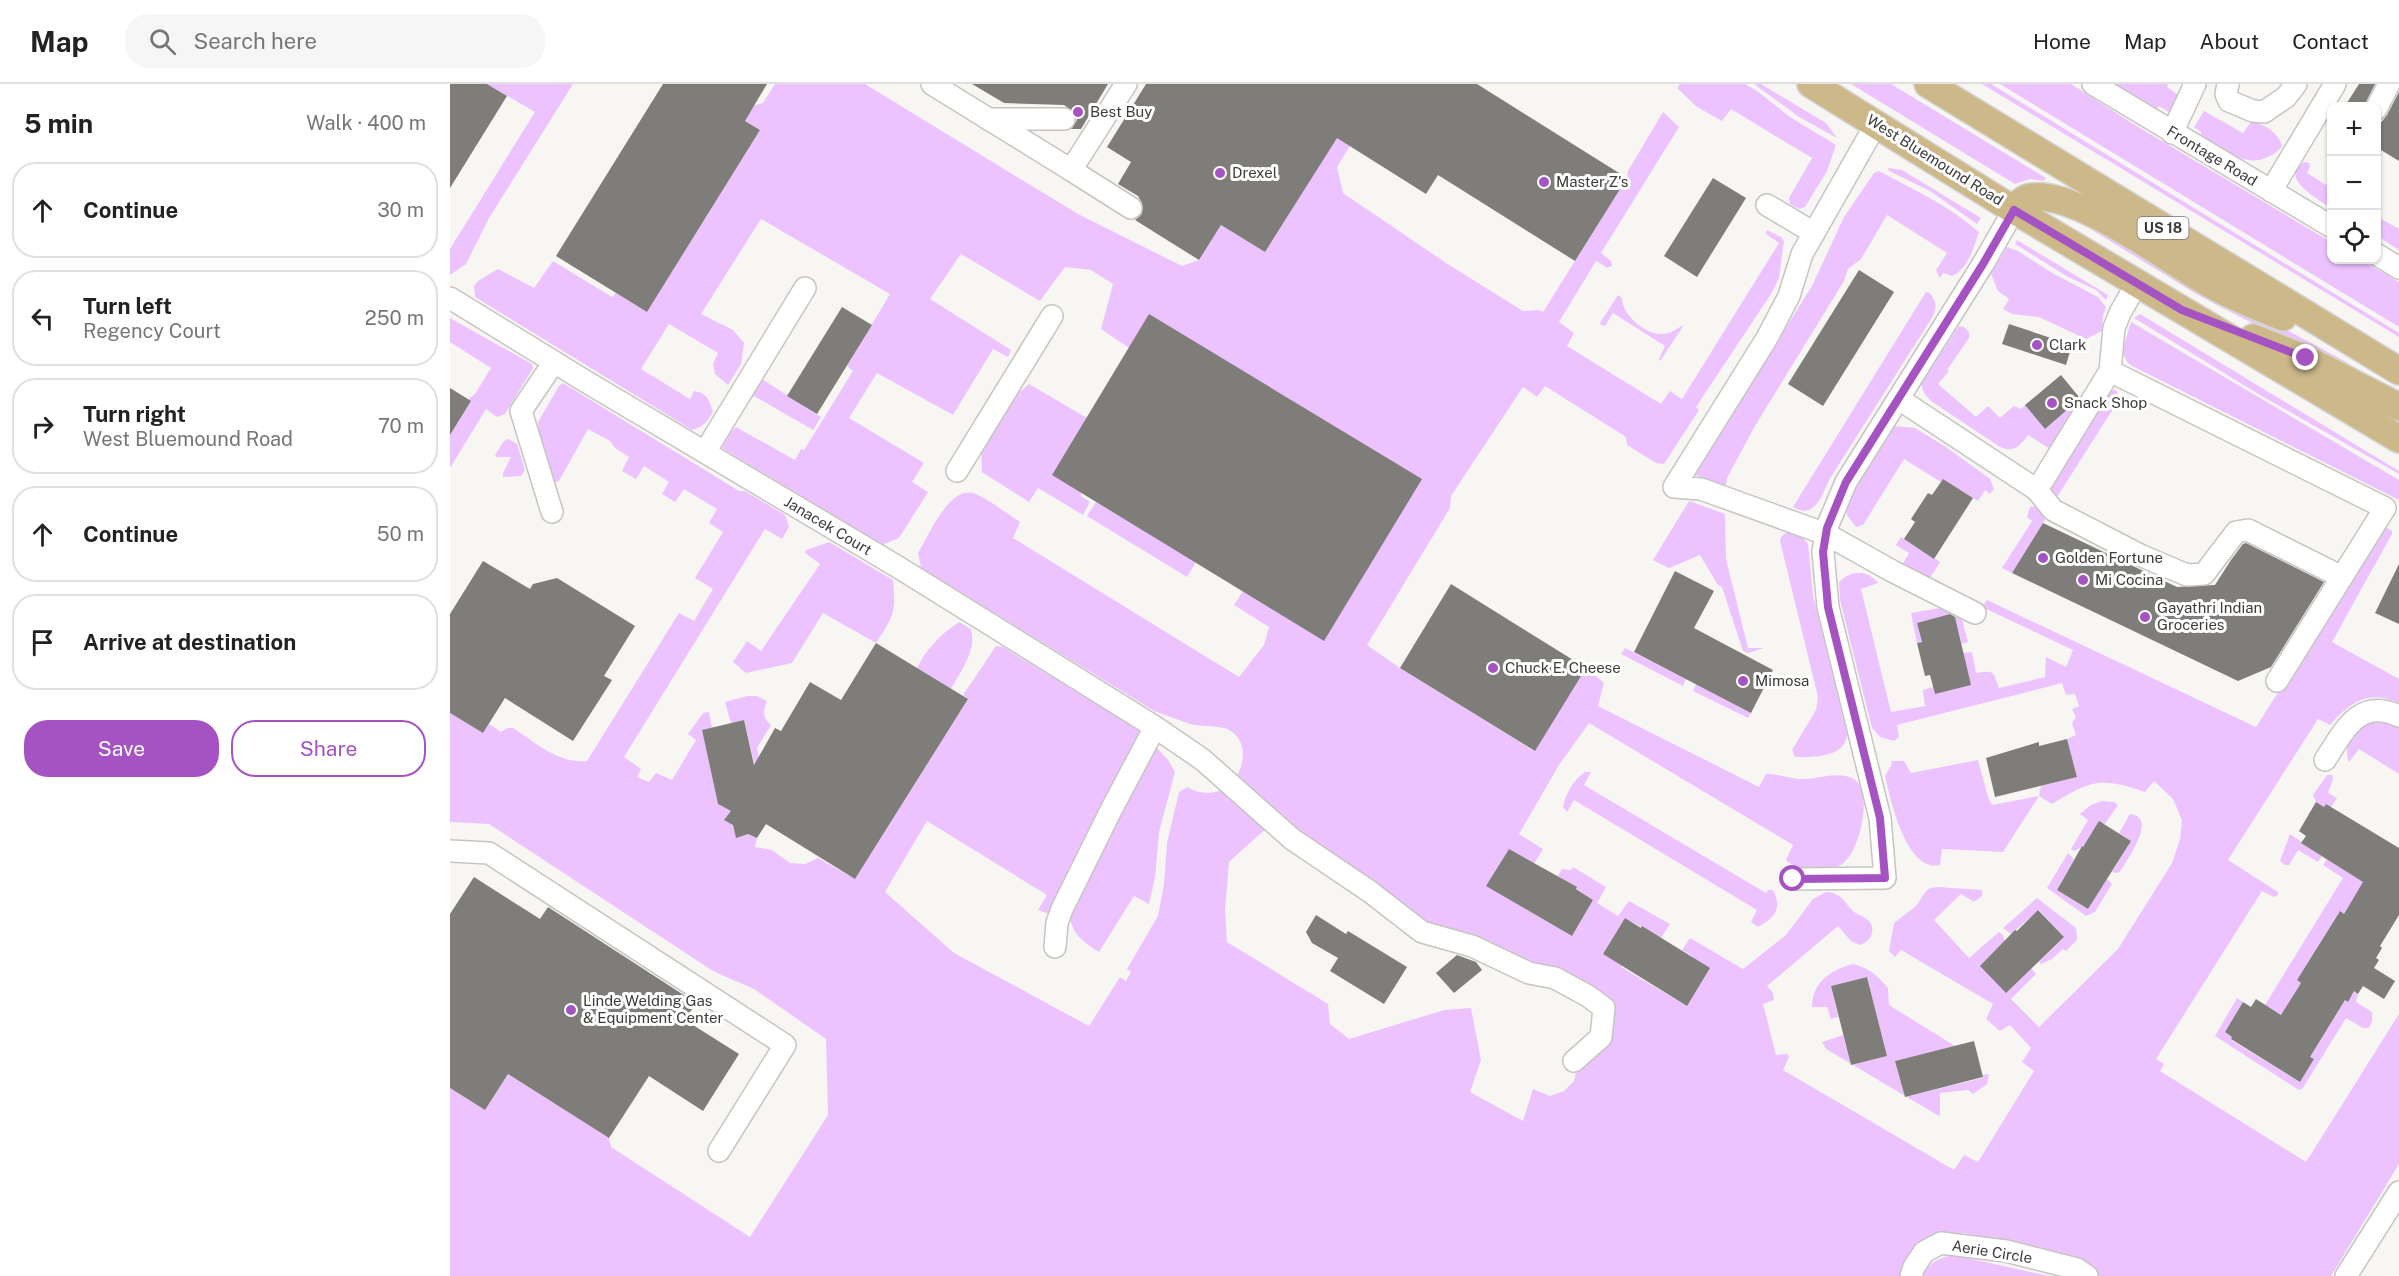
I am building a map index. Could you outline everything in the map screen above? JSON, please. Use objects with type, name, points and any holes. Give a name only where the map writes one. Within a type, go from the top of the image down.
[{"type":"main road","name":"West Bluemound Road","points":[[1811,84],[2014,210],[2399,439]]},
{"type":"main road","name":"US 18","points":[[1928,84],[2399,371]]},
{"type":"main road","points":[[2014,210],[2023,199],[2031,196],[2060,199],[2076,205],[2100,217],[2213,286],[2246,302],[2351,343]]},
{"type":"main road","points":[[2182,310],[2306,358],[2399,407]]},
{"type":"street","points":[[932,84],[1131,208]]},
{"type":"street","points":[[1071,171],[1126,84]]},
{"type":"street","name":"Frontage Road","points":[[2093,84],[2327,226]]},
{"type":"street","points":[[2172,133],[2195,84]]},
{"type":"street","points":[[2228,84],[2226,94],[2229,100],[2253,111],[2264,112],[2291,90],[2317,114]]},
{"type":"street","points":[[2271,191],[2335,84]]},
{"type":"street","points":[[2380,102],[2389,84]]},
{"type":"street","points":[[988,119],[1064,119]]},
{"type":"street","points":[[1876,124],[1802,254],[1789,296],[1767,338],[1674,486],[1701,489],[1826,534],[1975,613]]},
{"type":"street","points":[[1767,205],[1814,233]]},
{"type":"street","points":[[1793,879],[1885,878],[1880,818],[1828,607],[1823,552],[1826,534],[1846,482],[1983,264],[2014,210]]},
{"type":"street","points":[[2381,257],[2399,268]]},
{"type":"street","points":[[2037,490],[2110,371],[2114,328],[2137,283]]},
{"type":"street","points":[[705,452],[806,288]]},
{"type":"street","name":"Janacek Court","points":[[450,298],[898,567],[1155,727],[1203,759],[1292,839],[1369,891],[1422,932],[1472,946],[1529,973],[1555,978],[1588,996],[1604,1008],[1600,1037],[1574,1061]]},
{"type":"street","points":[[957,471],[1052,316]]},
{"type":"street","points":[[552,512],[521,411],[554,362]]},
{"type":"street","points":[[2110,371],[2392,511],[2342,577],[2277,681]]},
{"type":"street","points":[[1899,399],[2037,490],[2053,510],[2142,556],[2187,574],[2204,574],[2236,532],[2248,530],[2342,577]]},
{"type":"street","points":[[2325,760],[2344,730],[2359,714],[2374,710],[2391,712],[2399,716]]},
{"type":"street","points":[[1055,947],[1057,923],[1062,909],[1155,727]]},
{"type":"street","points":[[450,851],[489,853],[785,1045],[718,1151]]},
{"type":"street","points":[[2346,1276],[2399,1192]]},
{"type":"street","name":"Aerie Circle","points":[[1911,1276],[1924,1252],[1941,1243],[2006,1251],[2077,1269],[2087,1276]]},
{"type":"shaded area","points":[[487,84],[573,84],[489,218],[466,264],[450,275],[450,249],[535,112]]},
{"type":"shaded area","points":[[775,84],[865,84],[1078,214],[1182,266],[1199,260],[1221,225],[1265,252],[1370,84],[1388,84],[1337,167],[1343,193],[1446,263],[1523,311],[1543,312],[1627,178],[1628,171],[1663,112],[1679,127],[1601,253],[1611,261],[1612,266],[1607,268],[1596,261],[1559,322],[1574,333],[1567,346],[1661,404],[1670,391],[1682,399],[1779,243],[1766,234],[1767,230],[1784,241],[1779,278],[1771,294],[1696,407],[1699,410],[1664,464],[1656,463],[1627,445],[1626,437],[1545,386],[1537,397],[1523,387],[1451,496],[1450,508],[1367,645],[1534,751],[1586,668],[1604,683],[1598,706],[1759,787],[1766,774],[1802,779],[1834,775],[1846,776],[1859,784],[1864,807],[1859,834],[1849,857],[1836,867],[1808,869],[1786,860],[1793,845],[1589,723],[1559,765],[1519,834],[1543,849],[1534,864],[1509,849],[1487,886],[1572,936],[1593,900],[1558,876],[1562,869],[1571,870],[1573,867],[1606,887],[1597,903],[1618,916],[1629,901],[1670,924],[1661,938],[1625,918],[1603,954],[1687,1006],[1692,956],[1682,950],[1690,938],[1743,969],[1786,935],[1813,899],[1826,892],[1839,896],[1853,911],[1870,922],[1871,936],[1867,942],[1860,945],[1851,941],[1838,926],[1767,986],[1773,993],[1774,1000],[1763,1004],[1776,1055],[1787,1054],[1789,1057],[1783,1070],[1954,1170],[1964,1155],[1978,1162],[2034,1071],[2022,1062],[2031,1048],[2010,1025],[2000,1031],[1986,1019],[1993,1004],[1901,950],[1895,957],[1889,951],[1894,923],[1916,906],[1930,888],[1982,890],[1982,896],[1974,902],[1961,894],[1934,920],[1969,958],[1999,932],[2004,936],[2005,940],[2002,945],[2036,974],[2011,999],[2039,1027],[2118,949],[2172,863],[2180,839],[2182,820],[2173,799],[2154,781],[2145,792],[2117,784],[2097,783],[2077,790],[2052,804],[2039,796],[2041,786],[2077,777],[2067,739],[2076,735],[2072,723],[2076,717],[2072,709],[2079,706],[2075,694],[2066,695],[2062,683],[1897,725],[1899,737],[1894,741],[1880,737],[1872,728],[1840,600],[1839,582],[1854,573],[1864,573],[1878,583],[1861,589],[1891,712],[1925,706],[1923,690],[1933,687],[1935,694],[1963,653],[1972,652],[1976,673],[1992,673],[1999,688],[2045,677],[2046,657],[2066,667],[2073,650],[1982,607],[1987,600],[2256,727],[2384,526],[2392,531],[2332,642],[2399,679],[2399,703],[2378,697],[2369,698],[2353,704],[2330,725],[2318,719],[2228,860],[2278,892],[2278,895],[2274,897],[2262,891],[2156,1059],[2164,1064],[2160,1071],[2306,1162],[2399,1014],[2399,1164],[2331,1276],[2098,1276],[2088,1265],[2066,1255],[1963,1233],[1952,1233],[1932,1238],[1914,1248],[1903,1265],[1901,1276],[450,1276],[450,1088],[485,1110],[508,1074],[609,1138],[611,1147],[750,1237],[828,1115],[826,1039],[754,989],[713,971],[489,824],[450,822],[450,713],[483,733],[489,724],[501,732],[507,728],[513,728],[557,756],[587,761],[679,613],[694,621],[713,589],[695,578],[723,532],[709,523],[717,509],[684,489],[675,502],[662,494],[669,482],[644,466],[636,479],[622,471],[629,457],[615,448],[610,441],[588,429],[559,481],[551,484],[543,461],[538,422],[563,383],[739,491],[745,491],[785,515],[789,527],[782,539],[765,529],[624,757],[641,769],[637,777],[649,782],[656,773],[672,780],[696,740],[688,734],[703,713],[709,712],[712,728],[702,730],[718,804],[731,811],[725,820],[733,825],[736,837],[748,834],[757,838],[755,847],[772,850],[790,863],[805,864],[818,858],[855,879],[968,699],[963,695],[996,646],[1003,647],[1142,732],[1049,914],[1038,910],[1047,895],[927,821],[885,892],[954,953],[1089,1026],[1120,977],[1126,981],[1131,972],[1127,969],[1158,916],[1164,884],[1167,843],[1179,792],[1187,787],[1207,793],[1227,789],[1270,825],[1229,862],[1225,910],[1227,942],[1328,1004],[1330,1024],[1349,1039],[1444,1010],[1471,1008],[1481,1060],[1470,1092],[1523,1121],[1533,1089],[1550,1096],[1564,1091],[1574,1081],[1577,1068],[1608,1028],[1614,1006],[1592,990],[1421,922],[1313,847],[1236,778],[1243,751],[1234,733],[1223,728],[1190,724],[1154,711],[921,568],[918,553],[941,513],[958,496],[966,493],[976,494],[1020,522],[1013,538],[1239,677],[1264,645],[1269,627],[1234,605],[1243,591],[1421,479],[1150,315],[1129,348],[1101,329],[1113,284],[1091,270],[1065,267],[1040,301],[961,254],[930,299],[1011,350],[1008,357],[993,349],[953,415],[877,373],[849,418],[924,463],[912,482],[928,492],[899,538],[882,545],[722,448],[736,427],[795,460],[801,449],[804,450],[853,371],[847,366],[890,294],[761,219],[701,314],[733,330],[744,343],[741,364],[728,385],[715,374],[713,364],[718,353],[669,324],[641,369],[690,399],[694,391],[707,397],[713,412],[704,424],[692,430],[475,297],[474,286],[478,281],[498,269],[534,288],[553,261],[612,297],[616,293],[647,312],[760,130],[744,120],[755,105],[763,103]]},
{"type":"shaded area","points":[[1680,84],[1745,84],[1790,117],[1836,145],[1827,171],[1805,207],[1799,209],[1790,204],[1789,198],[1812,158],[1731,109],[1722,121],[1697,107],[1677,88]]},
{"type":"shaded area","points":[[1754,84],[1761,84],[1826,123],[1837,138],[1799,117]]},
{"type":"shaded area","points":[[1851,84],[1891,84],[2046,178],[2044,181],[2030,179],[2015,184]]},
{"type":"shaded area","points":[[1982,84],[1991,84],[2399,333],[2399,337]]},
{"type":"shaded area","points":[[2000,84],[2071,84],[2327,240],[2327,264],[2368,264],[2399,282],[2399,327]]},
{"type":"shaded area","points":[[2115,84],[2168,84],[2167,87],[2181,97],[2172,114],[2159,106],[2156,110]]},
{"type":"shaded area","points":[[2204,111],[2243,133],[2251,122],[2261,124],[2275,134],[2282,147],[2261,160],[2232,155],[2201,137],[2201,132],[2194,127]]},
{"type":"shaded area","points":[[2304,162],[2309,163],[2307,173],[2327,186],[2327,205],[2303,188],[2295,174],[2297,168]]},
{"type":"shaded area","points":[[1888,168],[1902,170],[1981,218],[1977,224],[1930,191],[1889,171]]},
{"type":"shaded area","points":[[1879,171],[1943,206],[1979,232],[1966,263],[1958,273],[1952,276],[1943,273],[1940,278],[1936,270],[1947,253],[1887,215],[1861,259],[1848,269],[1844,281],[1755,426],[1727,478],[1726,485],[1694,474],[1812,286],[1844,217],[1874,173]]},
{"type":"shaded area","points":[[2053,206],[2339,358],[2378,381],[2375,387],[2198,295]]},
{"type":"shaded area","points":[[2381,219],[2399,229],[2399,250],[2381,239]]},
{"type":"shaded area","points":[[2017,240],[2108,295],[2106,300],[2096,290],[2068,277],[2015,244]]},
{"type":"shaded area","points":[[2007,247],[2098,297],[2106,307],[2102,331],[2086,339],[2039,317],[2012,314],[2003,309],[2009,299],[1998,291],[1991,274]]},
{"type":"shaded area","points":[[1926,292],[1930,293],[1935,301],[1933,316],[1829,480],[1820,499],[1806,511],[1793,507]]},
{"type":"shaded area","points":[[1618,295],[1622,298],[1630,317],[1642,328],[1665,334],[1684,325],[1660,361],[1665,346],[1613,313],[1605,326],[1601,325],[1600,323]]},
{"type":"shaded area","points":[[2140,314],[2399,471],[2399,474],[2260,395],[2134,318]]},
{"type":"shaded area","points":[[450,318],[532,364],[533,368],[505,414],[497,417],[486,409],[450,468],[450,435],[471,401],[468,399],[475,394],[491,368],[450,342]]},
{"type":"shaded area","points":[[2131,322],[2399,480],[2399,500],[2132,366],[2127,362],[2122,351]]},
{"type":"shaded area","points":[[1959,326],[1969,332],[1969,338],[1947,370],[1949,371],[1938,384],[1976,417],[1988,406],[2000,418],[2014,406],[2021,409],[2025,405],[2045,429],[2079,400],[2082,403],[2053,451],[2028,435],[2013,449],[2000,447],[1931,401],[1924,393],[1921,384]]},
{"type":"shaded area","points":[[759,377],[821,417],[813,430],[754,396],[747,404]]},
{"type":"shaded area","points":[[1029,384],[1087,418],[1081,496],[1090,502],[1083,515],[1038,488],[1029,502],[982,472],[981,450],[1012,399]]},
{"type":"shaded area","points":[[2115,389],[2120,398],[2057,497],[2049,492],[2108,394]]},
{"type":"shaded area","points":[[1895,426],[1915,428],[1946,447],[1990,479],[1994,489],[1990,494],[1985,490],[1978,501],[1943,479],[1941,482],[1904,459],[1863,525],[1856,527],[1847,515],[1846,505]]},
{"type":"shaded area","points":[[509,439],[517,444],[525,470],[521,476],[503,477],[511,457],[495,455],[504,441]]},
{"type":"shaded area","points":[[1689,501],[1725,514],[1726,559],[1748,648],[1764,648],[1748,653],[1743,651],[1722,587],[1718,585],[1700,555],[1669,568],[1653,560]]},
{"type":"shaded area","points":[[1096,502],[1196,562],[1187,577],[1087,516]]},
{"type":"shaded area","points":[[2038,506],[2049,513],[2012,573],[2002,568],[2032,521],[2027,517],[2030,507]]},
{"type":"shaded area","points":[[1789,530],[1802,537],[1808,544],[1813,595],[1847,734],[1841,748],[1819,756],[1795,757],[1792,750],[1816,710],[1818,697],[1780,541]]},
{"type":"shaded area","points":[[1901,537],[1940,562],[1928,581],[1901,567],[1909,553],[1896,545]]},
{"type":"shaded area","points":[[829,542],[893,580],[894,607],[882,634],[876,643],[823,613],[792,663],[746,673],[733,662],[747,641],[761,651],[820,564],[805,553],[806,550]]},
{"type":"shaded area","points":[[1952,606],[1960,612],[1968,642],[1962,644],[1954,613],[1917,623],[1922,642],[1917,643],[1911,613]]},
{"type":"shaded area","points":[[959,622],[971,629],[972,645],[967,660],[951,689],[917,668],[935,642]]},
{"type":"shaded area","points":[[1625,648],[1686,679],[1683,686],[1621,654]]},
{"type":"shaded area","points":[[1696,684],[1751,713],[1748,718],[1693,691]]},
{"type":"shaded area","points":[[747,696],[757,696],[767,701],[764,714],[771,725],[757,748],[759,758],[755,766],[744,720],[731,723],[725,702]]},
{"type":"shaded area","points":[[2375,719],[2399,728],[2399,774],[2359,749],[2349,762],[2348,760],[2347,745],[2352,734],[2356,729]]},
{"type":"shaded area","points":[[1157,748],[1175,772],[1159,832],[1155,878],[1149,904],[1134,896],[1099,952],[1078,936],[1072,926],[1070,912],[1144,765]]},
{"type":"shaded area","points":[[1978,760],[1992,805],[2039,796],[2003,852],[1942,849],[1940,865],[1928,864],[1918,858],[1902,832],[1885,776],[1892,764],[1891,761],[1904,761],[1911,773]]},
{"type":"shaded area","points":[[1585,772],[1591,772],[1584,785],[1766,893],[1768,890],[1773,890],[1777,908],[1772,916],[1758,927],[1751,922],[1757,910],[1574,800],[1567,812],[1563,807],[1568,792]]},
{"type":"shaded area","points":[[2327,775],[2332,775],[2333,779],[2328,793],[2337,798],[2331,807],[2326,804],[2324,807],[2316,802],[2313,795]]},
{"type":"shaded area","points":[[2102,801],[2114,802],[2118,805],[2092,839],[2074,851],[2071,849],[2088,820],[2080,814],[2091,805]]},
{"type":"shaded area","points":[[2130,814],[2138,817],[2142,823],[2141,831],[2120,872],[2115,873],[2112,872],[2131,841],[2119,833]]},
{"type":"shaded area","points":[[2290,834],[2322,856],[2318,862],[2298,850],[2289,865],[2280,861]]},
{"type":"shaded area","points":[[2068,853],[2074,859],[2057,890],[2088,909],[2107,879],[2112,884],[2095,912],[2086,916],[2047,888]]},
{"type":"shaded area","points":[[2327,859],[2370,886],[2356,894],[2344,914],[2339,912],[2297,980],[2301,983],[2288,1004],[2288,1019],[2265,1005],[2343,878],[2323,865]]},
{"type":"shaded area","points":[[2037,898],[2076,928],[2077,940],[2066,951],[2063,949],[2052,959],[2041,964],[2039,962],[2064,937],[2039,910],[2011,934],[2003,928]]},
{"type":"shaded area","points":[[1853,964],[1868,970],[1885,984],[1888,988],[1889,1005],[1955,1046],[1895,1061],[1905,1096],[1852,1065],[1887,1056],[1867,977],[1831,986],[1838,1017],[1831,1019],[1827,1007],[1812,1007],[1815,990],[1819,984],[1831,973]]},
{"type":"shaded area","points":[[2354,991],[2358,994],[2356,1002],[2372,1012],[2369,1028],[2363,1028],[2346,1018],[2303,1088],[2299,1090],[2215,1036],[2237,998],[2243,1002],[2225,1032],[2232,1037],[2231,1040],[2300,1082],[2314,1059],[2310,1057],[2345,1000],[2348,1001]]},
{"type":"shaded area","points":[[1843,1035],[1851,1064],[1826,1049],[1822,1042]]},
{"type":"shaded area","points":[[1989,1074],[1987,1084],[1973,1094],[1968,1090],[1940,1093],[1939,1116],[1906,1097],[1983,1078],[1982,1075]]},
{"type":"shaded area","points":[[1953,1255],[2049,1276],[1922,1276],[1934,1262]]},
{"type":"building","points":[[450,84],[487,84],[507,96],[450,188]]},
{"type":"building","points":[[663,84],[767,84],[745,121],[760,130],[647,312],[556,256]]},
{"type":"building","name":"Best Buy","points":[[972,84],[1108,84],[1081,129],[1071,129],[1077,120],[1075,113],[1064,105],[1004,103]]},
{"type":"building","points":[[1146,84],[1477,84],[1627,178],[1575,261],[1438,175],[1426,194],[1337,138],[1265,252],[1221,225],[1199,260],[1135,220],[1142,214],[1142,203],[1138,196],[1118,184],[1131,162],[1107,147]]},
{"type":"building","points":[[2359,84],[2375,84],[2366,102],[2348,102]]},
{"type":"building","points":[[2399,92],[2399,161],[2381,150],[2381,123]]},
{"type":"building","points":[[1713,178],[1746,198],[1697,277],[1664,256]]},
{"type":"building","points":[[1859,270],[1894,292],[1823,406],[1788,384]]},
{"type":"building","points":[[842,307],[872,325],[817,414],[787,396]]},
{"type":"building","points":[[1149,314],[1422,479],[1324,641],[1052,475]]},
{"type":"building","name":"Clark","points":[[2009,324],[2072,345],[2066,365],[2002,344]]},
{"type":"building","name":"Snack Shop","points":[[2061,375],[2079,397],[2045,429],[2025,405]]},
{"type":"building","points":[[450,388],[471,401],[450,435]]},
{"type":"building","points":[[1943,479],[1973,498],[1934,559],[1904,539],[1915,522],[1911,519],[1928,493],[1932,495]]},
{"type":"building","points":[[2043,523],[2177,587],[2215,585],[2231,560],[2246,543],[2324,582],[2271,667],[2238,681],[2012,573]]},
{"type":"building","points":[[483,561],[530,589],[533,584],[557,578],[635,626],[604,676],[612,680],[573,741],[505,698],[483,733],[450,713],[450,614]]},
{"type":"building","points":[[2399,564],[2399,624],[2375,613]]},
{"type":"building","points":[[1675,571],[1714,591],[1694,628],[1773,670],[1751,713],[1634,652]]},
{"type":"building","name":"Chuck E. Cheese","points":[[1451,584],[1586,668],[1535,751],[1400,668]]},
{"type":"building","points":[[1950,614],[1955,617],[1971,685],[1935,694],[1930,675],[1925,676],[1917,643],[1922,642],[1917,623]]},
{"type":"building","points":[[876,643],[968,699],[855,879],[766,824],[757,838],[748,834],[736,838],[733,825],[724,820],[731,811],[718,804],[702,730],[744,720],[754,765],[775,728],[781,731],[810,682],[841,700]]},
{"type":"building","points":[[2067,739],[2077,777],[1995,797],[1986,758],[2039,742],[2039,746]]},
{"type":"building","points":[[2316,802],[2324,807],[2326,804],[2399,848],[2399,915],[2380,946],[2382,948],[2376,958],[2379,960],[2374,968],[2395,981],[2384,999],[2363,986],[2358,994],[2354,991],[2348,1002],[2345,1000],[2310,1057],[2314,1059],[2300,1082],[2231,1039],[2232,1037],[2225,1032],[2243,1002],[2251,1007],[2256,999],[2281,1015],[2301,983],[2297,980],[2340,911],[2344,914],[2363,882],[2301,843],[2306,836],[2299,831]]},
{"type":"building","points":[[2099,821],[2131,841],[2088,909],[2057,890]]},
{"type":"building","points":[[1509,849],[1577,887],[1576,889],[1593,900],[1572,936],[1486,886]]},
{"type":"building","name":"Linde Welding Gas & Equipment Center","points":[[474,877],[540,919],[548,907],[696,1003],[685,1020],[739,1054],[703,1111],[649,1076],[609,1138],[508,1074],[485,1110],[450,1088],[450,914]]},
{"type":"building","points":[[2038,910],[2064,937],[2006,993],[1980,966]]},
{"type":"building","points":[[1316,915],[1346,934],[1348,931],[1407,967],[1384,1004],[1330,971],[1338,958],[1312,943],[1306,932]]},
{"type":"building","points":[[1625,918],[1710,968],[1687,1006],[1603,954]]},
{"type":"building","points":[[1457,955],[1476,962],[1482,970],[1454,993],[1436,973]]},
{"type":"building","points":[[1867,977],[1887,1056],[1851,1065],[1831,986]]},
{"type":"building","points":[[1974,1041],[1983,1077],[1905,1097],[1895,1061]]},
{"type":"place","name":"Best Buy","points":[[1078,112]]},
{"type":"place","name":"Drexel","points":[[1220,173]]},
{"type":"place","name":"Master Z's","points":[[1544,182]]},
{"type":"place","name":"Clark","points":[[2037,345]]},
{"type":"place","name":"Snack Shop","points":[[2052,403]]},
{"type":"place","name":"Golden Fortune","points":[[2043,558]]},
{"type":"place","name":"Mi Cocina","points":[[2083,580]]},
{"type":"place","name":"Gayathri Indian Groceries","points":[[2145,617]]},
{"type":"place","name":"Chuck E. Cheese","points":[[1493,668]]},
{"type":"place","name":"Mimosa","points":[[1743,681]]},
{"type":"place","name":"Linde Welding Gas & Equipment Center","points":[[571,1010]]},
{"type":"route","points":[[1793,879],[1885,878],[1880,818],[1828,607],[1823,552],[1827,528],[1846,482],[1983,264],[2014,210],[2182,310],[2306,358]]}]
